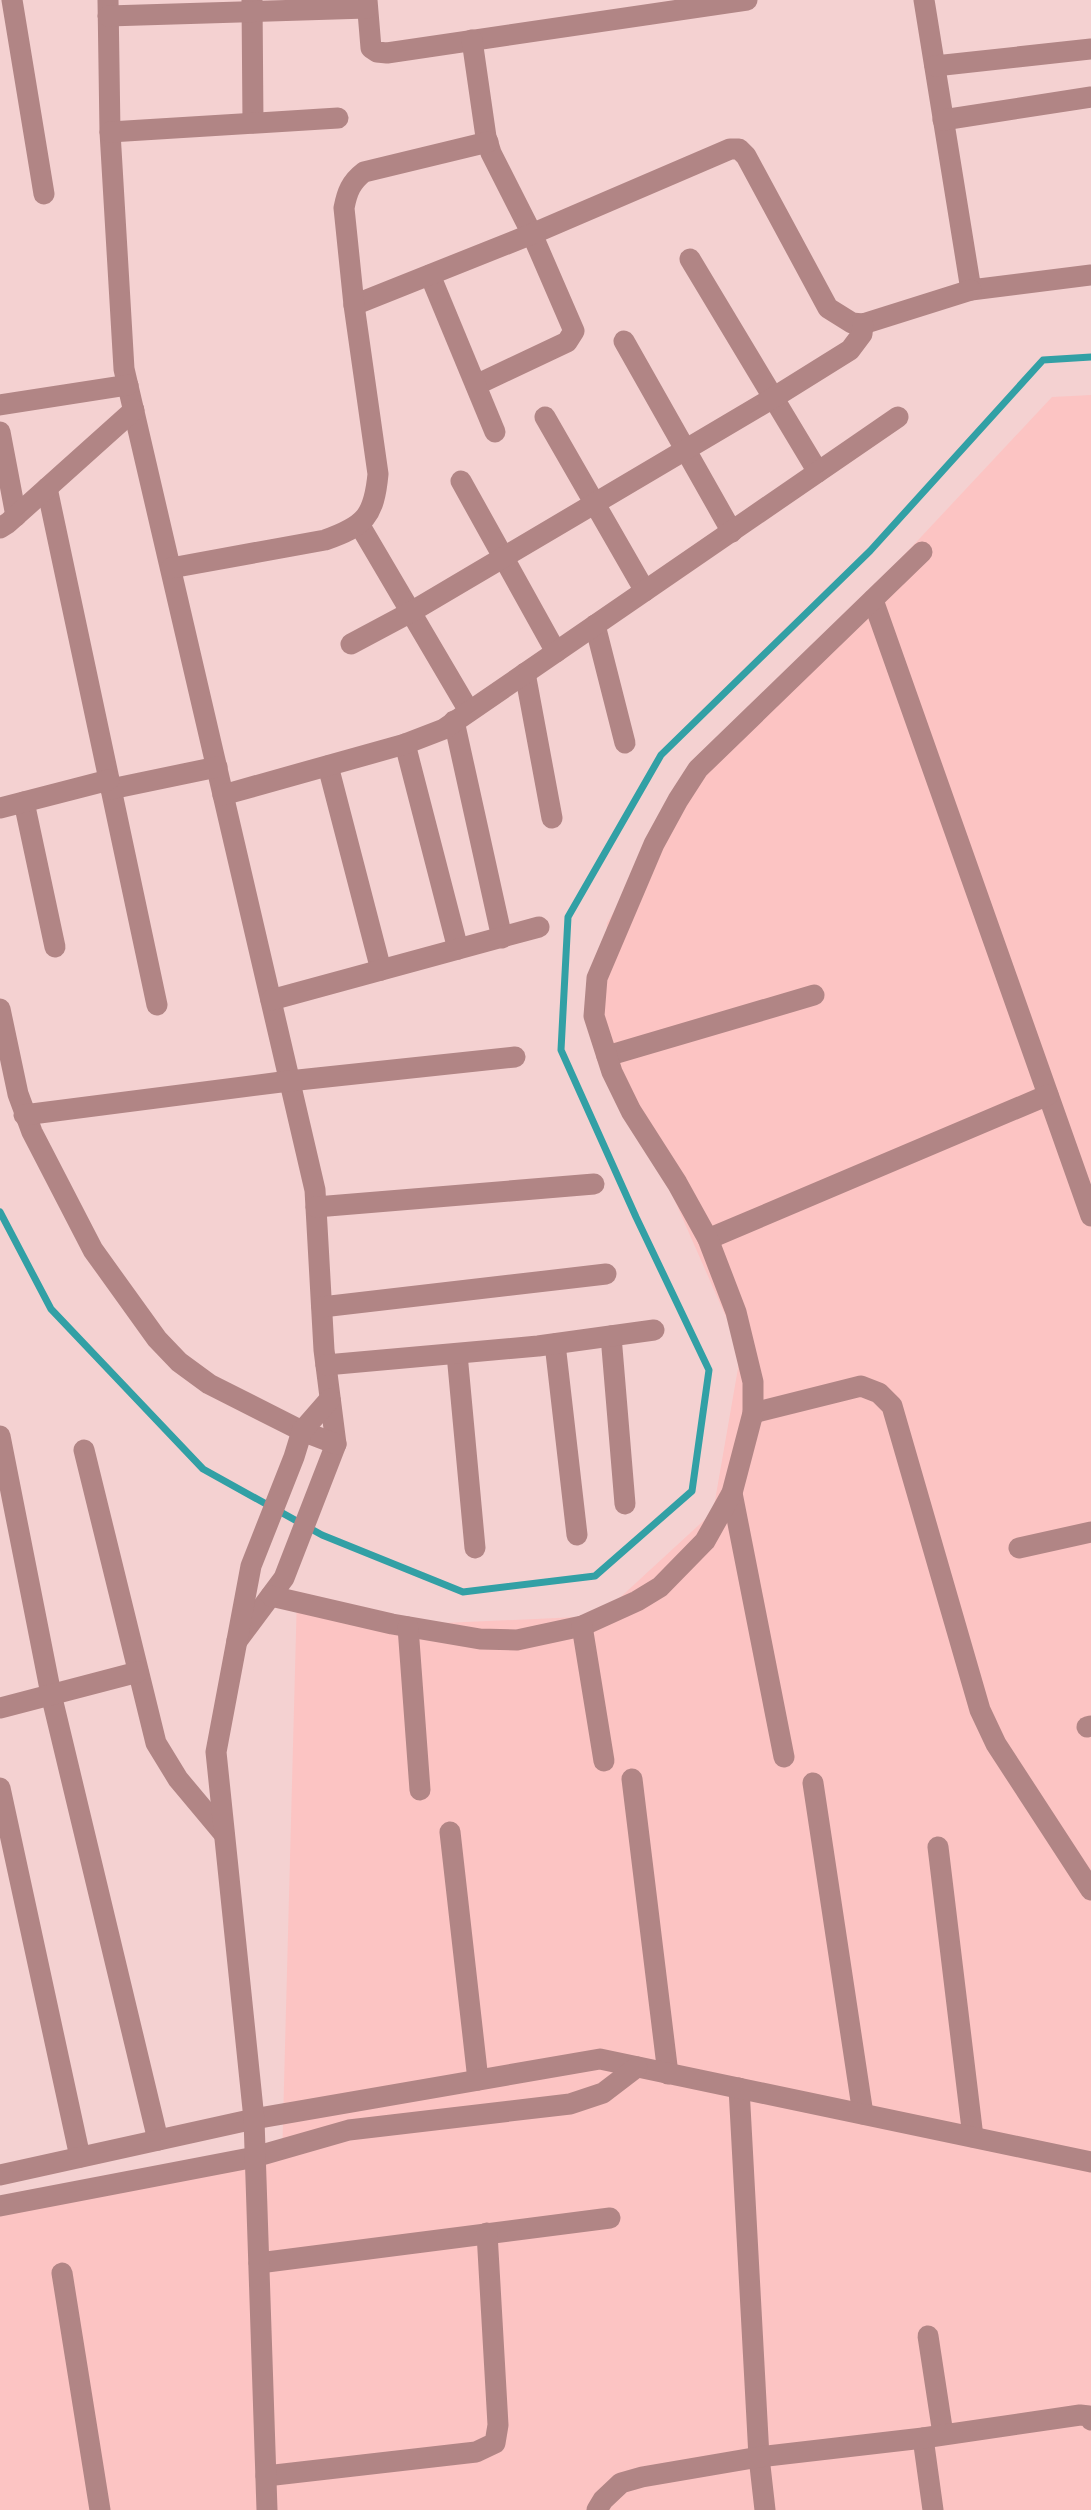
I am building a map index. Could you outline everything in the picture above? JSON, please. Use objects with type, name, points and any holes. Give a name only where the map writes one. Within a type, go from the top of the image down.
[{"type":"street","points":[[237,1641],[284,1578],[336,1444],[326,1365],[314,1190],[124,369],[110,132],[108,8],[367,4],[370,48],[387,53],[747,0]]},
{"type":"street","points":[[924,0],[971,290]]},
{"type":"street","points":[[11,1],[44,194]]},
{"type":"street","points":[[252,6],[253,123]]},
{"type":"street","points":[[472,40],[488,142],[574,331],[567,342],[476,385]]},
{"type":"street","points":[[935,66],[1091,48]]},
{"type":"street","points":[[943,120],[1091,97]]},
{"type":"street","points":[[110,132],[338,118]]},
{"type":"street","points":[[170,568],[325,540],[348,532],[366,518],[376,498],[378,474],[354,305],[344,208],[347,192],[354,179],[378,167],[488,142]]},
{"type":"street","points":[[354,305],[532,234],[730,149],[739,149],[746,156],[828,308],[852,323],[863,324],[971,290],[1091,275]]},
{"type":"street","points":[[690,259],[818,472]]},
{"type":"street","points":[[430,275],[495,432]]},
{"type":"street","points":[[351,644],[411,612],[850,350],[862,334],[863,324]]},
{"type":"street","points":[[624,341],[732,532]]},
{"type":"street","points":[[0,405],[128,385]]},
{"type":"street","points":[[8,522],[134,410]]},
{"type":"street","points":[[545,417],[645,590]]},
{"type":"street","points":[[223,795],[405,744],[444,729],[898,417]]},
{"type":"street","points":[[0,432],[8,522]]},
{"type":"street","points":[[461,481],[556,652]]},
{"type":"street","points":[[47,488],[157,1005]]},
{"type":"street","points":[[359,524],[411,612],[462,716],[502,937]]},
{"type":"street","points":[[271,1596],[408,1627],[480,1639],[517,1640],[582,1626],[637,1601],[660,1587],[705,1541],[732,1493],[753,1413],[753,1382],[736,1312],[708,1239],[677,1183],[631,1111],[612,1072],[594,1016],[597,978],[654,844],[698,769],[922,552]]},
{"type":"street","points":[[873,600],[1091,1216]]},
{"type":"street","points":[[595,625],[625,743]]},
{"type":"street","points":[[525,673],[552,818]]},
{"type":"street","points":[[405,744],[458,949]]},
{"type":"street","points":[[0,808],[110,784],[217,766]]},
{"type":"street","points":[[328,766],[381,970]]},
{"type":"street","points":[[24,802],[55,947]]},
{"type":"street","points":[[271,1000],[539,927]]},
{"type":"street","points":[[607,1056],[814,995]]},
{"type":"street","points":[[0,1009],[24,1115],[93,1250],[156,1339],[179,1362],[209,1384],[302,1431],[336,1444]]},
{"type":"street","points":[[24,1115],[514,1056]]},
{"type":"street","points":[[708,1239],[1048,1095]]},
{"type":"street","points":[[316,1208],[594,1184]]},
{"type":"street","points":[[322,1307],[606,1274]]},
{"type":"street","points":[[326,1365],[555,1344],[654,1330]]},
{"type":"street","points":[[611,1336],[625,1504]]},
{"type":"street","points":[[555,1344],[577,1535]]},
{"type":"street","points":[[457,1354],[475,1548]]},
{"type":"street","points":[[753,1413],[861,1386],[879,1393],[892,1406],[980,1710],[996,1744],[1091,1890]]},
{"type":"street","points":[[267,2510],[254,2119],[216,1752],[251,1566],[302,1431],[330,1399]]},
{"type":"street","points":[[0,1436],[51,1694],[158,2140]]},
{"type":"street","points":[[84,1450],[156,1743],[163,1758],[225,1834]]},
{"type":"street","points":[[732,1493],[785,1757]]},
{"type":"street","points":[[1019,1548],[1091,1532]]},
{"type":"street","points":[[582,1626],[604,1762]]},
{"type":"street","points":[[408,1627],[420,1790]]},
{"type":"street","points":[[0,1708],[138,1672]]},
{"type":"street","points":[[632,1779],[668,2074]]},
{"type":"street","points":[[813,1783],[863,2114]]},
{"type":"street","points":[[0,1788],[80,2157]]},
{"type":"street","points":[[450,1832],[478,2080]]},
{"type":"street","points":[[938,1847],[972,2137]]},
{"type":"street","points":[[0,2175],[254,2119],[600,2059],[1091,2162]]},
{"type":"street","points":[[0,2206],[255,2157],[349,2130],[570,2104],[603,2093],[637,2067]]},
{"type":"street","points":[[739,2088],[758,2457],[765,2510]]},
{"type":"street","points":[[259,2263],[610,2218]]},
{"type":"street","points":[[266,2476],[476,2452],[495,2443],[498,2425],[487,2233]]},
{"type":"street","points":[[62,2273],[100,2510]]},
{"type":"street","points":[[928,2336],[933,2436],[933,2510]]},
{"type":"street","points":[[597,2510],[603,2500],[621,2483],[758,2457],[1080,2415],[1090,2417]]},
{"type":"shaded area","points":[[1091,395],[1091,2510],[0,2510],[0,2216],[282,2160],[297,1595],[422,1624],[600,1616],[713,1512],[741,1351],[600,1031],[607,923],[702,771],[1052,397]]},
{"type":"waterway","points":[[0,1212],[51,1309],[203,1469],[322,1535],[463,1592],[595,1576],[692,1491],[709,1370],[561,1050],[568,917],[661,755],[870,551],[1043,360],[1091,357]]}]
